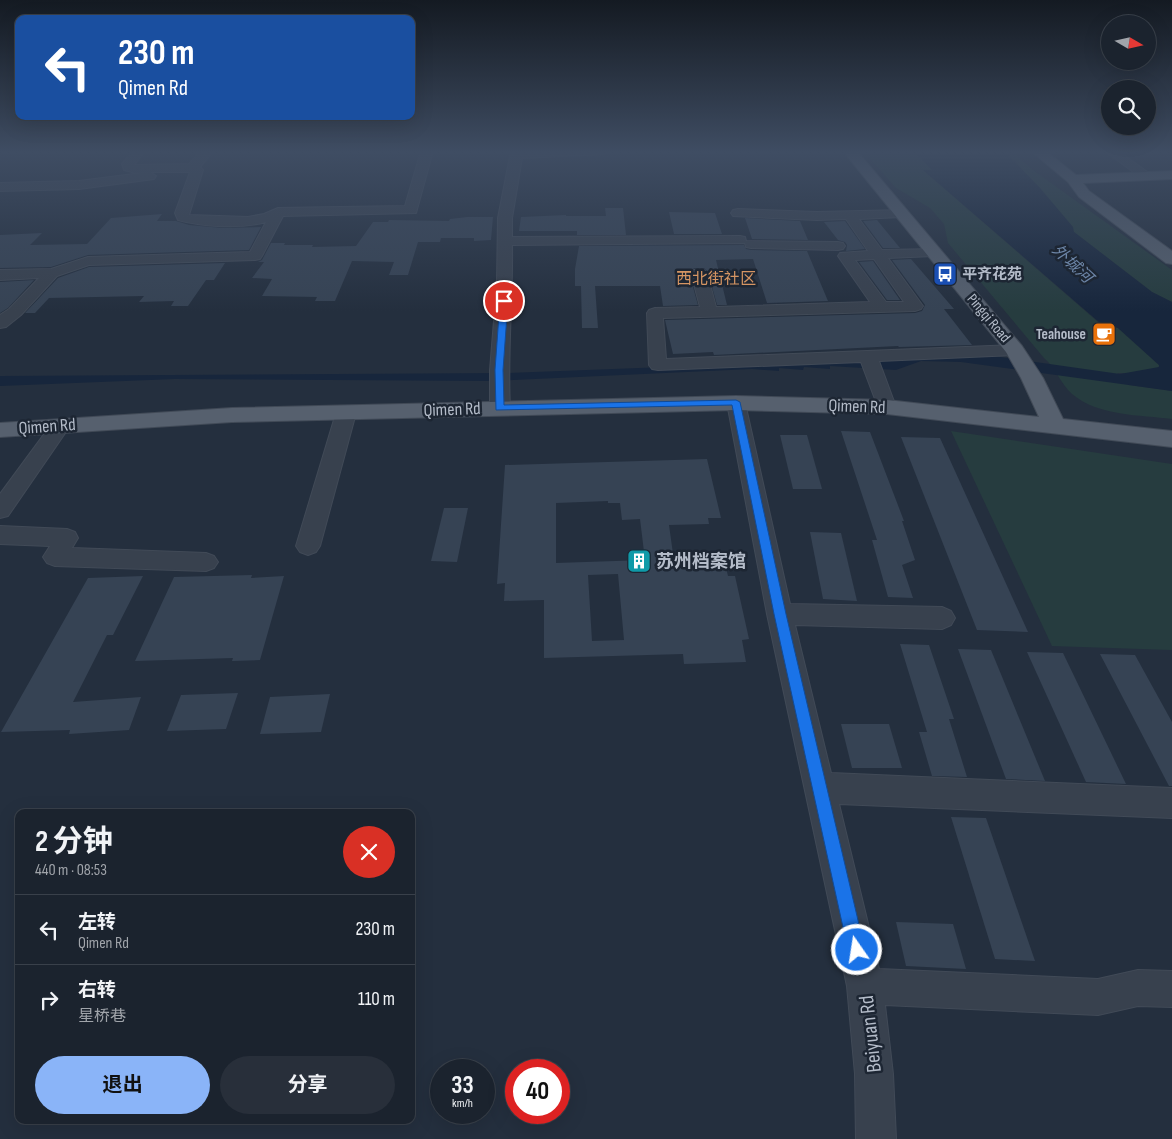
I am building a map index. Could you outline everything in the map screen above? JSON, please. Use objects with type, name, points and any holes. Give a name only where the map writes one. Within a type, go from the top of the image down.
[{"type":"main road","name":"Pingqi Road","points":[[893,204],[1024,364],[1055,426]]},
{"type":"main road","points":[[1098,204],[1172,259]]},
{"type":"main road","points":[[1113,204],[1172,246]]},
{"type":"main road","name":"Qimen Rd","points":[[0,430],[232,414],[346,413],[736,402],[887,407],[1172,439]]},
{"type":"street","points":[[185,204],[182,213],[183,217],[190,219],[255,221],[269,218],[278,212],[410,210],[412,204]]},
{"type":"street","points":[[500,408],[499,377],[505,284],[505,218],[508,204]]},
{"type":"street","points":[[2,277],[52,273],[88,260],[255,256],[278,212]]},
{"type":"street","points":[[738,214],[817,216],[901,213]]},
{"type":"street","points":[[849,214],[915,306],[655,313],[658,365],[870,361],[1024,364]]},
{"type":"street","points":[[817,216],[881,307]]},
{"type":"street","points":[[505,241],[746,242],[878,254],[933,252]]},
{"type":"street","points":[[0,323],[15,312],[52,273]]},
{"type":"street","points":[[699,273],[708,312]]},
{"type":"street","points":[[870,361],[887,407]]},
{"type":"street","name":"Beiyuan Rd","points":[[736,402],[780,614],[865,986],[873,1057],[876,1139]]},
{"type":"street","points":[[308,546],[346,413]]},
{"type":"street","points":[[0,510],[60,426]]},
{"type":"street","points":[[0,535],[67,538],[55,557],[206,562]]},
{"type":"street","points":[[780,614],[942,618]]},
{"type":"street","points":[[819,788],[1172,803]]},
{"type":"street","points":[[865,986],[1098,997],[1138,988],[1172,989]]},
{"type":"green space","points":[[923,204],[962,204],[1098,322],[1118,328],[1159,365],[1158,368],[1130,373],[1117,373],[1129,385],[1172,391],[1172,419],[1107,411],[1094,407],[1072,394],[1052,366],[948,243],[944,224],[930,208]]},
{"type":"green space","points":[[1051,204],[1080,204],[1172,270],[1172,302],[1152,292],[1074,232]]},
{"type":"green space","points":[[951,431],[1172,464],[1172,650],[1052,646]]},
{"type":"water","name":"外城河","points":[[963,204],[1054,204],[1073,227],[1074,232],[1152,292],[1172,302],[1172,391],[961,362],[921,361],[896,370],[830,366],[830,369],[804,367],[803,370],[779,368],[779,371],[752,369],[489,381],[175,379],[0,386],[0,376],[506,373],[986,355],[1120,374],[1159,367],[1118,328],[1099,322]]},
{"type":"building","points":[[605,208],[623,208],[626,235],[577,235],[577,231],[519,231],[521,217],[606,216]]},
{"type":"building","points":[[669,212],[715,213],[722,234],[674,234]]},
{"type":"building","points":[[162,214],[157,221],[176,221],[189,225],[222,228],[261,227],[249,250],[88,255],[51,267],[0,268],[0,235],[42,233],[30,245],[87,244],[111,218]]},
{"type":"building","points":[[493,217],[491,240],[474,241],[474,238],[441,238],[440,242],[418,242],[408,275],[389,275],[394,262],[352,261],[335,301],[315,301],[317,297],[262,296],[272,279],[252,278],[264,262],[258,262],[262,260],[271,243],[313,245],[312,247],[356,246],[373,222],[388,222],[389,220],[449,221],[450,219]]},
{"type":"building","points":[[745,218],[800,221],[808,240],[752,239]]},
{"type":"building","points":[[877,220],[900,248],[883,248],[863,221]]},
{"type":"building","points":[[845,221],[865,249],[846,251],[847,245],[845,242],[838,240],[824,222]]},
{"type":"building","points":[[744,245],[746,249],[751,250],[807,251],[828,301],[767,303],[753,259],[716,260],[727,305],[717,305],[708,272],[704,268],[694,268],[689,273],[698,305],[663,306],[660,286],[595,286],[598,328],[582,328],[581,286],[575,286],[575,269],[579,246]]},
{"type":"building","points":[[911,259],[954,309],[944,309],[972,345],[898,346],[714,355],[713,352],[673,354],[665,320],[915,313],[922,311],[925,305],[892,260]]},
{"type":"building","points":[[873,261],[900,300],[887,300],[859,262]]},
{"type":"building","points":[[225,263],[214,280],[206,280],[188,306],[171,306],[174,301],[139,302],[144,296],[49,298],[35,313],[25,313],[58,278],[89,267]]},
{"type":"building","points":[[34,280],[8,308],[0,313],[0,282]]},
{"type":"building","points":[[841,431],[870,432],[904,521],[902,521],[915,560],[902,565],[913,598],[888,597],[872,540],[877,540]]},
{"type":"building","points":[[780,435],[807,435],[822,489],[793,489]]},
{"type":"building","points":[[901,437],[940,438],[1028,632],[977,630]]},
{"type":"building","name":"苏州档案馆","points":[[707,459],[721,518],[708,518],[709,524],[669,525],[674,561],[724,559],[728,576],[735,576],[749,639],[742,640],[746,662],[684,664],[683,654],[544,658],[544,600],[504,601],[505,583],[497,584],[505,465]],"holes":[[[608,501],[608,503],[620,503],[622,520],[640,519],[645,560],[556,563],[556,503]],[[618,574],[624,640],[592,641],[588,575]]]},
{"type":"building","points":[[444,508],[468,508],[457,562],[431,561]]},
{"type":"building","points":[[810,532],[841,533],[857,601],[823,599]]},
{"type":"building","points":[[252,575],[251,578],[284,576],[260,660],[232,661],[233,658],[135,661],[174,577]]},
{"type":"building","points":[[143,576],[113,635],[107,635],[73,702],[141,697],[129,730],[69,734],[70,730],[1,732],[88,578]]},
{"type":"building","points":[[900,644],[929,645],[954,719],[949,719],[967,777],[932,776],[919,732],[927,732]]},
{"type":"building","points":[[958,649],[991,650],[1045,781],[1006,779]]},
{"type":"building","points":[[1027,652],[1063,653],[1126,784],[1086,782]]},
{"type":"building","points":[[1100,654],[1135,655],[1172,722],[1172,786],[1169,786]]},
{"type":"building","points":[[238,693],[226,729],[167,731],[181,695]]},
{"type":"building","points":[[330,694],[321,732],[260,734],[270,697]]},
{"type":"building","points":[[841,724],[889,724],[902,768],[852,768]]},
{"type":"building","points":[[951,817],[986,818],[1035,961],[995,959]]},
{"type":"building","points":[[896,922],[953,924],[966,969],[906,966]]},
{"type":"place","name":"平齐花苑","points":[[945,274]]},
{"type":"place","name":"Teahouse","points":[[1104,334]]},
{"type":"place","name":"苏州档案馆","points":[[639,561]]},
{"type":"district","name":"西北街社区","points":[[716,278]]},
{"type":"route","points":[[504,301],[499,370],[500,408],[736,402],[780,614],[857,950]]}]
